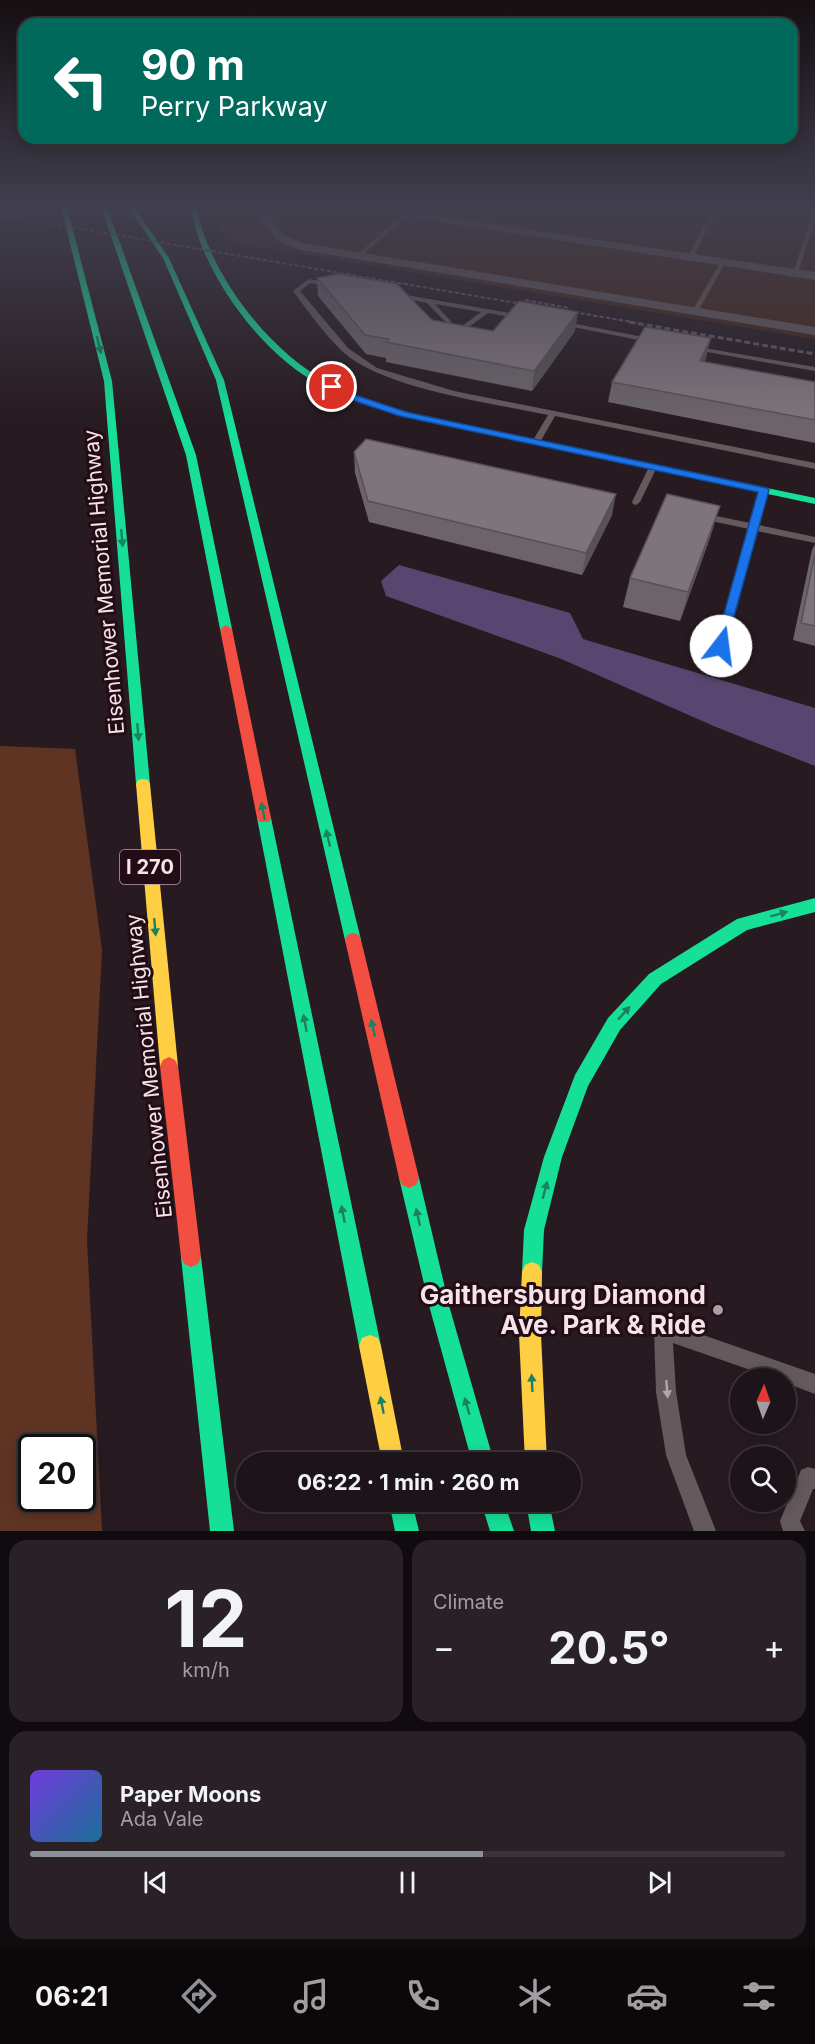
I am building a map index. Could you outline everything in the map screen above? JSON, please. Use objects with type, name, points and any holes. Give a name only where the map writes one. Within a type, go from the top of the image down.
[{"type":"main road","name":"Eisenhower Memorial Highway","points":[[82,278],[108,381],[162,1002],[222,1531]]},
{"type":"main road","points":[[129,278],[191,455],[391,1452]]},
{"type":"main road","points":[[175,278],[220,380],[437,1298],[480,1452]]},
{"type":"main road","points":[[223,278],[240,305],[287,360],[303,372],[346,395],[403,414],[815,501]]},
{"type":"main road","points":[[536,1452],[530,1334],[534,1230],[554,1157],[581,1081],[614,1024],[655,980],[743,924],[815,906]]},
{"type":"main road","points":[[403,1512],[407,1531]]},
{"type":"main road","points":[[497,1512],[502,1531]]},
{"type":"main road","points":[[540,1512],[543,1531]]},
{"type":"street","points":[[500,278],[815,331]]},
{"type":"lane","points":[[695,311],[714,278]]},
{"type":"lane","points":[[342,287],[309,281],[296,291],[345,350],[374,370],[453,393],[815,466]]},
{"type":"lane","points":[[385,294],[532,318]]},
{"type":"lane","points":[[429,301],[458,333],[487,311]]},
{"type":"lane","points":[[554,322],[662,343]]},
{"type":"lane","points":[[686,347],[815,369]]},
{"type":"lane","points":[[536,442],[553,413]]},
{"type":"lane","points":[[636,502],[652,467]]},
{"type":"lane","points":[[721,646],[764,490]]},
{"type":"lane","points":[[696,514],[815,540]]},
{"type":"lane","points":[[705,1531],[676,1455],[666,1392],[663,1330],[815,1384]]},
{"type":"lane","points":[[794,1531],[790,1521],[793,1512],[808,1477],[815,1479]]},
{"type":"shaded area","points":[[449,278],[815,278],[815,339]]},
{"type":"shaded area","points":[[399,565],[570,613],[583,639],[815,708],[815,766],[716,727],[559,658],[386,596],[381,581]]},
{"type":"shaded area","points":[[0,746],[75,749],[102,950],[87,1240],[102,1531],[0,1531]]},
{"type":"building","points":[[317,278],[365,278],[397,284],[432,320],[493,331],[519,301],[578,312],[534,371],[386,342],[389,339],[365,335]]},
{"type":"building","points":[[645,327],[711,338],[700,361],[815,382],[815,420],[612,382]]},
{"type":"building","points":[[366,439],[616,494],[586,553],[368,501],[354,452]]},
{"type":"building","points":[[667,494],[720,506],[688,592],[630,578]]},
{"type":"building","points":[[815,554],[815,626],[801,623]]},
{"type":"railway","points":[[372,278],[534,306]]},
{"type":"railway","points":[[525,300],[570,308]]},
{"type":"railway","points":[[561,310],[638,323]]},
{"type":"railway","points":[[629,322],[815,354]]},
{"type":"traffic: fast","points":[[82,278],[108,381],[143,784]]},
{"type":"traffic: fast","points":[[129,278],[191,455],[226,629]]},
{"type":"traffic: fast","points":[[175,278],[220,380],[353,940]]},
{"type":"traffic: fast","points":[[222,278],[241,308],[283,354],[305,372],[349,395],[423,419],[815,501]]},
{"type":"traffic: fast","points":[[264,818],[370,1346]]},
{"type":"traffic: fast","points":[[532,1272],[534,1230],[553,1157],[581,1081],[614,1024],[655,979],[743,924],[815,905]]},
{"type":"traffic: fast","points":[[409,1178],[440,1309],[480,1452]]},
{"type":"traffic: fast","points":[[191,1257],[222,1531]]},
{"type":"traffic: fast","points":[[403,1512],[407,1531]]},
{"type":"traffic: fast","points":[[496,1512],[502,1531]]},
{"type":"traffic: fast","points":[[540,1512],[543,1531]]},
{"type":"traffic: slow","points":[[143,784],[169,1066]]},
{"type":"traffic: slow","points":[[532,1272],[530,1334],[536,1452]]},
{"type":"traffic: slow","points":[[370,1346],[391,1452]]},
{"type":"traffic: jam","points":[[226,629],[264,818]]},
{"type":"traffic: jam","points":[[353,940],[409,1178]]},
{"type":"traffic: jam","points":[[169,1066],[191,1257]]},
{"type":"place","name":"Gaithersburg Diamond Ave. Park & Ride","points":[[718,1310]]},
{"type":"route","points":[[332,387],[346,395],[403,414],[764,490],[721,646]]}]
